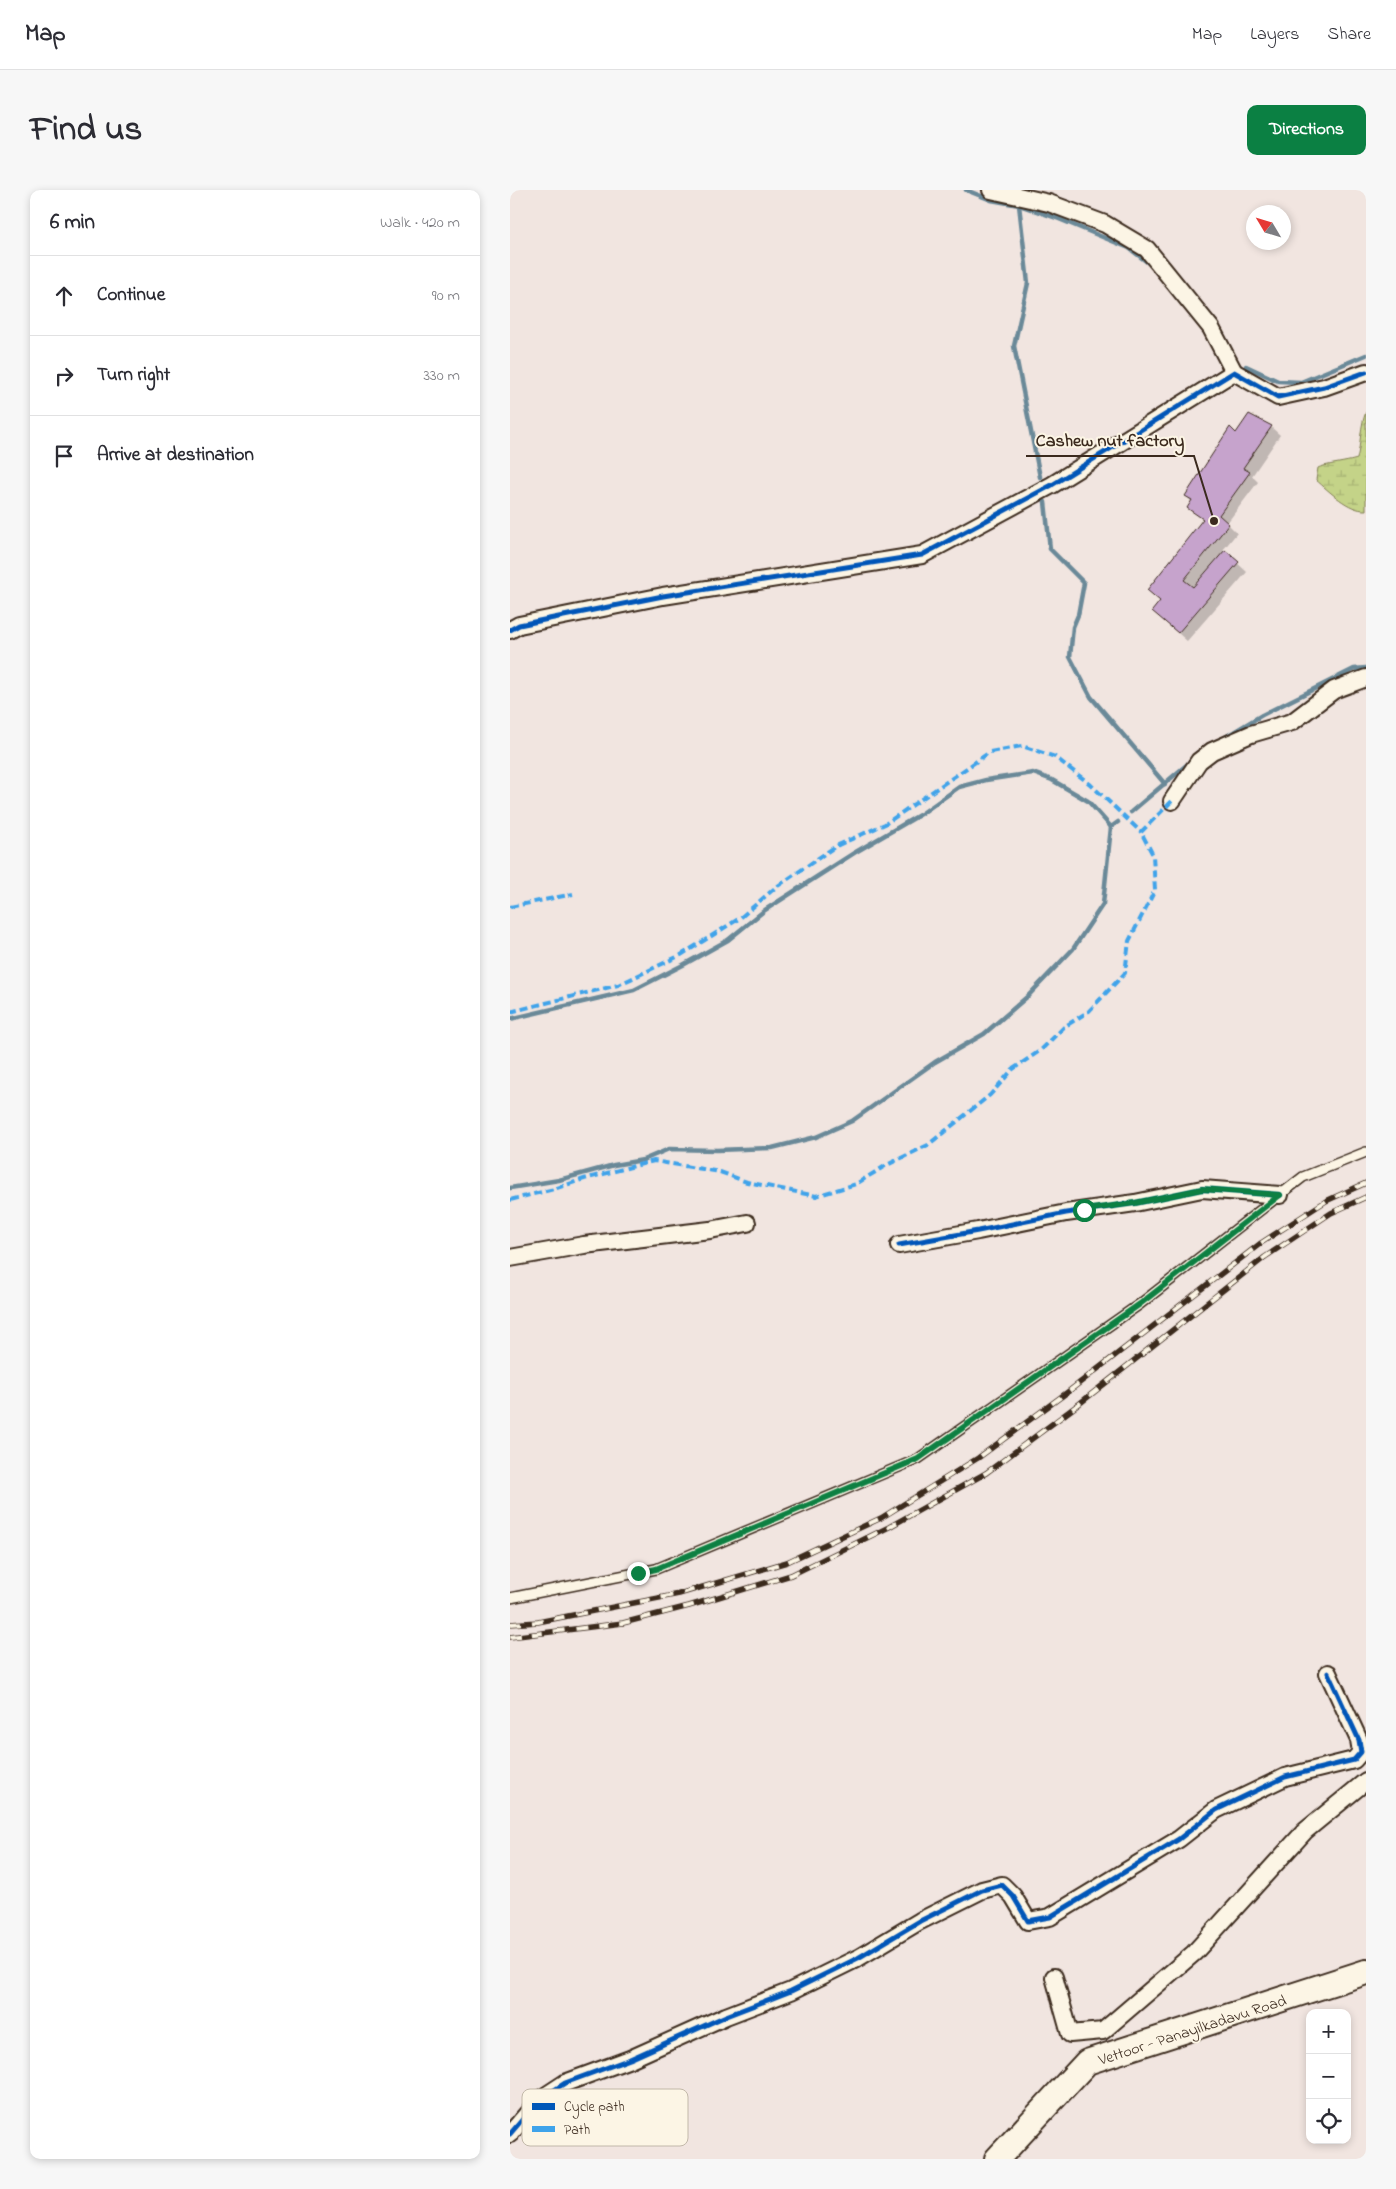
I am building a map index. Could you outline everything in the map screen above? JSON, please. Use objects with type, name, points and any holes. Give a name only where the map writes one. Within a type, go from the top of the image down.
[{"type":"main road","name":"Vettoor - Panayilkadavu Road","points":[[997,2159],[1088,2062],[1366,1972]]},
{"type":"street","points":[[991,190],[1049,203],[1105,224],[1147,249],[1211,328],[1234,372],[1278,397],[1324,387],[1366,372]]},
{"type":"street","points":[[510,630],[519,625],[663,596],[922,556],[1052,485],[1234,372]]},
{"type":"street","points":[[1172,802],[1199,761],[1212,750],[1251,734],[1292,722],[1334,690],[1366,678]]},
{"type":"street","points":[[899,1244],[978,1232],[1066,1213],[1135,1203],[1202,1189],[1280,1195]]},
{"type":"street","points":[[510,1258],[584,1245],[710,1230],[746,1223]]},
{"type":"street","points":[[556,2089],[565,2083],[630,2059],[726,2016],[790,1991],[858,1958],[920,1921],[982,1890],[1002,1885],[1013,1896],[1028,1921],[1050,1917],[1179,1839],[1216,1810],[1232,1801],[1285,1777],[1354,1760],[1361,1752],[1359,1740],[1328,1673]]},
{"type":"street","points":[[1054,1978],[1070,2034],[1103,2031],[1194,1953],[1304,1831],[1366,1781]]},
{"type":"lane","points":[[510,1598],[656,1569],[918,1459],[1140,1304],[1303,1177],[1366,1152]]},
{"type":"green space","points":[[1366,412],[1366,510],[1346,504],[1316,480],[1318,468],[1357,459]]},
{"type":"building","points":[[1249,414],[1272,426],[1243,468],[1250,472],[1219,515],[1229,524],[1184,580],[1193,587],[1225,550],[1239,562],[1178,633],[1152,611],[1160,601],[1147,590],[1203,519],[1187,508],[1192,500],[1185,496],[1230,427],[1236,433]]},
{"type":"waterway","points":[[966,190],[991,200],[1019,205],[1059,219],[1129,248],[1151,265]]},
{"type":"waterway","points":[[1019,205],[1028,283],[1014,346],[1040,477]]},
{"type":"waterway","points":[[1246,366],[1278,381],[1301,382],[1366,355]]},
{"type":"waterway","points":[[1045,502],[1050,549],[1084,583],[1078,615],[1073,627],[1070,657],[1091,697],[1165,784]]},
{"type":"waterway","points":[[1222,739],[1262,715],[1354,669],[1366,668]]},
{"type":"waterway","points":[[1131,812],[1190,762]]},
{"type":"waterway","points":[[510,1019],[634,990],[683,965],[728,940],[765,910],[854,853],[921,814],[959,787],[986,780],[1033,773],[1052,780],[1088,801],[1111,827],[1118,822]]},
{"type":"waterway","points":[[510,1188],[559,1180],[614,1165],[643,1160],[669,1149],[772,1148],[816,1137],[852,1121],[935,1062],[984,1034],[1028,996],[1073,949],[1103,904],[1111,827]]},
{"type":"railway","points":[[510,1624],[538,1622],[679,1594],[787,1562],[881,1518],[978,1458],[1069,1391],[1261,1243],[1326,1201],[1366,1183]]},
{"type":"railway","points":[[510,1637],[623,1623],[689,1606],[791,1575],[889,1527],[986,1473],[1079,1404],[1265,1257],[1331,1213],[1366,1197]]},
{"type":"marked path","points":[[510,1012],[618,985],[681,955],[740,918],[775,888],[836,846],[885,824],[990,752],[1022,746],[1055,757],[1090,784],[1141,832]]},
{"type":"marked path","points":[[510,1200],[654,1161],[720,1172],[747,1182],[816,1196],[856,1184],[885,1166],[928,1145],[990,1095],[1013,1069],[1041,1050],[1064,1027],[1089,1011],[1125,973],[1129,941],[1155,890],[1153,855],[1141,832],[1172,801]]},
{"type":"marked path","points":[[510,907],[573,894]]},
{"type":"cycle path","points":[[510,630],[519,625],[663,596],[922,555],[1052,485],[1234,372],[1278,397],[1324,387],[1366,372]]},
{"type":"cycle path","points":[[899,1245],[1066,1213],[1135,1203],[1202,1189],[1280,1195]]},
{"type":"cycle path","points":[[556,2089],[565,2083],[630,2059],[726,2016],[791,1991],[858,1958],[920,1921],[982,1890],[1002,1885],[1013,1896],[1028,1921],[1050,1917],[1179,1839],[1216,1810],[1285,1777],[1354,1760],[1361,1752],[1359,1740],[1328,1673]]},
{"type":"cycle path","points":[[510,2134],[522,2120]]},
{"type":"place","name":"Cashew nut factory","points":[[1214,521]]},
{"type":"route","points":[[638,1573],[656,1569],[918,1459],[1140,1304],[1280,1195],[1202,1189],[1135,1203],[1084,1210]]}]
